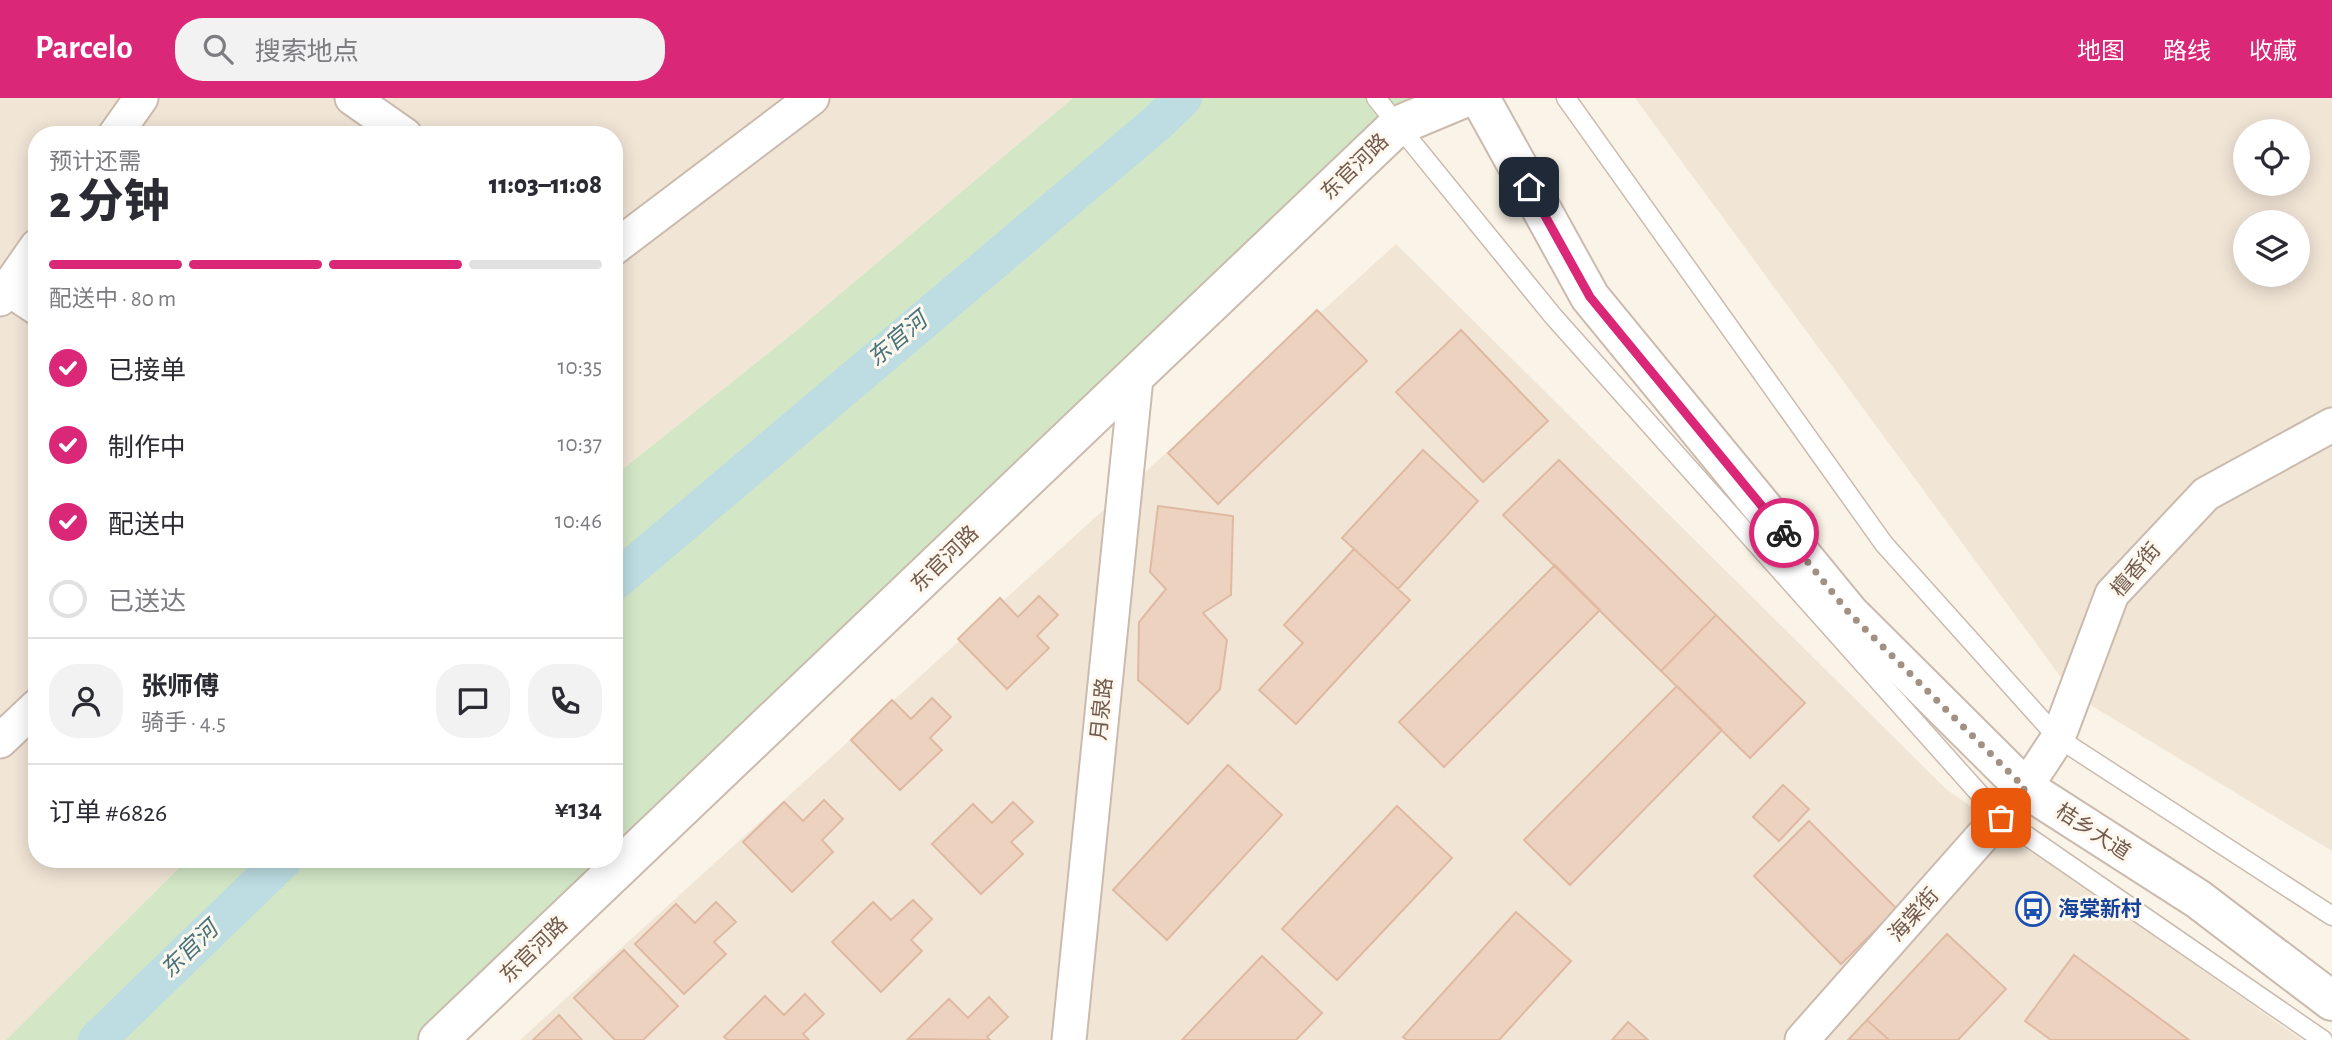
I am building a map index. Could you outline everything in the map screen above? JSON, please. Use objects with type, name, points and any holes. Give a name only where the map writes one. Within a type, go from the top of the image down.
[{"type":"street","points":[[121,126],[141,98]]},
{"type":"street","points":[[352,98],[392,126]]},
{"type":"street","points":[[623,241],[811,98]]},
{"type":"street","name":"东官河路","points":[[623,865],[1136,378],[1394,108],[1464,98]]},
{"type":"street","name":"桔乡大道","points":[[1480,98],[1590,297],[1850,614],[2025,788],[2198,898],[2332,1001]]},
{"type":"street","points":[[28,259],[4,293],[28,304]]},
{"type":"street","name":"月泉路","points":[[1069,1040],[1136,378]]},
{"type":"street","name":"檀香街","points":[[2025,788],[2058,738],[2112,594],[2206,494],[2332,425]]},
{"type":"street","points":[[0,741],[28,715]]},
{"type":"street","name":"海棠街","points":[[1802,1040],[2025,788]]},
{"type":"street","name":"东官河路","points":[[438,1040],[619,868]]},
{"type":"lane","points":[[1566,98],[1884,544],[2058,738],[2332,916]]},
{"type":"lane","points":[[1394,108],[1553,316],[2001,818],[2323,1040]]},
{"type":"shaded area","points":[[0,98],[1073,98],[796,331],[623,469],[623,126],[28,126],[28,868],[179,868],[6,1040],[0,1040]]},
{"type":"shaded area","points":[[1635,98],[2332,98],[2332,851],[2074,695]]},
{"type":"shaded area","name":"海棠新村","points":[[1396,244],[1946,789],[2302,1040],[520,1040]]},
{"type":"green space","points":[[1073,98],[1417,98],[623,862],[623,469],[796,331]]},
{"type":"green space","points":[[179,868],[617,868],[438,1040],[6,1040]]},
{"type":"building","points":[[1317,310],[1367,361],[1218,504],[1168,453]]},
{"type":"building","points":[[1461,330],[1548,421],[1483,482],[1396,392]]},
{"type":"building","points":[[1423,450],[1478,501],[1398,589],[1342,538]]},
{"type":"building","points":[[1559,460],[1716,615],[1661,671],[1503,515]]},
{"type":"building","points":[[1158,506],[1233,516],[1231,595],[1203,613],[1227,640],[1220,689],[1188,724],[1138,680],[1139,622],[1166,589],[1150,572]]},
{"type":"building","points":[[1354,549],[1410,600],[1296,724],[1259,690],[1303,643],[1284,625]]},
{"type":"building","points":[[1555,565],[1600,610],[1444,767],[1399,722]]},
{"type":"building","points":[[1039,596],[1058,615],[1037,636],[1049,648],[1007,689],[958,639],[1000,598],[1018,617]]},
{"type":"building","points":[[1716,615],[1805,703],[1750,758],[1661,671]]},
{"type":"building","points":[[1677,686],[1722,730],[1570,885],[1524,840]]},
{"type":"building","points":[[932,698],[951,717],[930,738],[942,750],[900,790],[851,740],[892,700],[911,719]]},
{"type":"building","points":[[1228,765],[1282,815],[1167,940],[1113,890]]},
{"type":"building","points":[[1783,785],[1809,809],[1779,841],[1753,817]]},
{"type":"building","points":[[824,800],[843,819],[822,840],[833,852],[792,892],[743,842],[784,802],[803,821]]},
{"type":"building","points":[[1013,802],[1033,822],[1011,842],[1023,854],[981,894],[932,844],[973,804],[992,823]]},
{"type":"building","points":[[1397,806],[1452,858],[1337,980],[1282,929]]},
{"type":"building","points":[[1809,821],[1897,909],[1841,964],[1754,876]]},
{"type":"building","points":[[913,900],[932,919],[911,940],[922,951],[881,992],[832,942],[873,902],[891,920]]},
{"type":"building","points":[[716,902],[736,922],[714,942],[726,954],[684,994],[635,944],[676,904],[695,923]]},
{"type":"building","points":[[1516,912],[1571,961],[1499,1040],[1407,1040],[1403,1037]]},
{"type":"building","points":[[1947,934],[2006,989],[1958,1040],[1889,1040],[1867,1020]]},
{"type":"building","points":[[624,950],[678,1006],[643,1040],[615,1040],[574,998]]},
{"type":"building","points":[[2074,955],[2189,1040],[2051,1040],[2025,1021]]},
{"type":"building","points":[[1262,956],[1322,1013],[1296,1040],[1182,1040]]},
{"type":"building","points":[[805,994],[824,1014],[803,1034],[809,1040],[728,1040],[724,1037],[765,996],[784,1015]]},
{"type":"building","points":[[989,997],[1008,1017],[987,1037],[990,1040],[908,1039],[949,999],[968,1018]]},
{"type":"building","points":[[559,1015],[582,1040],[533,1040]]},
{"type":"building","points":[[1867,1020],[1889,1040],[1848,1040]]},
{"type":"building","points":[[1628,1022],[1648,1040],[1612,1040]]},
{"type":"waterway","name":"东官河","points":[[623,574],[1157,123],[1183,98]]},
{"type":"waterway","name":"东官河","points":[[97,1040],[275,868]]},
{"type":"way so far","points":[[1784,533],[1850,614],[2025,788],[2001,818]]},
{"type":"place","name":"海棠新村","points":[[2033,909]]},
{"type":"route","points":[[1529,187],[1590,297],[1784,533]]}]
